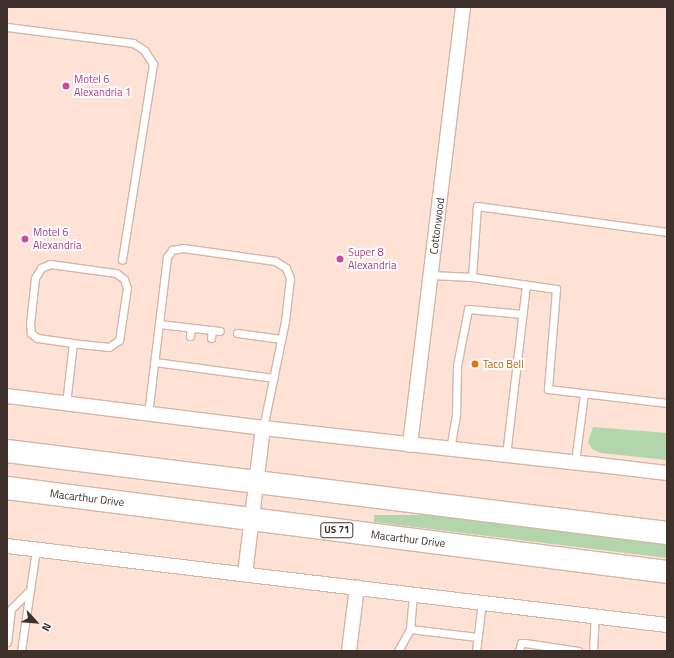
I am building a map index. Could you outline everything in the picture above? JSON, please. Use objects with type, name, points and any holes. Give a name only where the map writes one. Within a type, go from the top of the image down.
[{"type":"highway","points":[[7,450],[667,533]]},
{"type":"highway","name":"Macarthur Drive","points":[[7,488],[667,572]]},
{"type":"highway","points":[[620,527],[667,526]]},
{"type":"street","name":"Cottonwood","points":[[410,445],[463,7]]},
{"type":"street","points":[[7,396],[263,428],[574,462],[667,474]]},
{"type":"street","points":[[244,574],[263,428]]},
{"type":"street","points":[[7,546],[667,625]]},
{"type":"street","points":[[349,651],[357,587]]},
{"type":"lane","points":[[7,27],[134,43],[144,50],[153,64],[122,260]]},
{"type":"lane","points":[[472,277],[478,206],[667,232]]},
{"type":"lane","points":[[148,414],[167,257],[172,250],[183,248],[275,261],[286,268],[290,278],[282,339],[263,428]]},
{"type":"lane","points":[[50,264],[116,273],[124,279],[127,288],[119,340],[108,347],[73,343],[36,338],[31,333],[30,324],[35,278],[41,268],[50,264]]},
{"type":"lane","points":[[431,275],[472,277],[556,289],[548,389],[667,403]]},
{"type":"lane","points":[[506,455],[526,285]]},
{"type":"lane","points":[[450,449],[456,415],[457,366],[468,309],[523,314]]},
{"type":"lane","points":[[159,324],[220,331]]},
{"type":"lane","points":[[190,336],[191,328]]},
{"type":"lane","points":[[211,338],[212,330]]},
{"type":"lane","points":[[238,333],[253,339],[282,339]]},
{"type":"lane","points":[[66,404],[73,343]]},
{"type":"lane","points":[[186,367],[187,358]]},
{"type":"lane","points":[[207,369],[208,361]]},
{"type":"lane","points":[[155,362],[274,378]]},
{"type":"lane","points":[[223,371],[224,363]]},
{"type":"lane","points":[[248,375],[249,366]]},
{"type":"lane","points":[[574,462],[584,394]]},
{"type":"lane","points":[[21,651],[36,549]]},
{"type":"lane","points":[[7,642],[11,609],[30,590]]},
{"type":"lane","points":[[398,651],[410,629],[413,594]]},
{"type":"lane","points":[[476,651],[482,602]]},
{"type":"lane","points":[[593,651],[595,616]]},
{"type":"lane","points":[[410,629],[478,637]]},
{"type":"lane","points":[[401,643],[404,651]]},
{"type":"lane","points":[[519,648],[521,643],[525,643],[550,649],[578,651]]},
{"type":"green space","points":[[593,427],[667,433],[667,460],[601,453],[592,449],[588,442]]},
{"type":"green space","points":[[374,515],[423,515],[667,539],[667,558],[374,522]]},
{"type":"place","name":"Motel 6 Alexandria 1","points":[[66,86]]},
{"type":"place","name":"Motel 6 Alexandria","points":[[25,239]]},
{"type":"place","name":"Super 8 Alexandria","points":[[340,259]]},
{"type":"place","name":"Taco Bell","points":[[475,364]]}]
